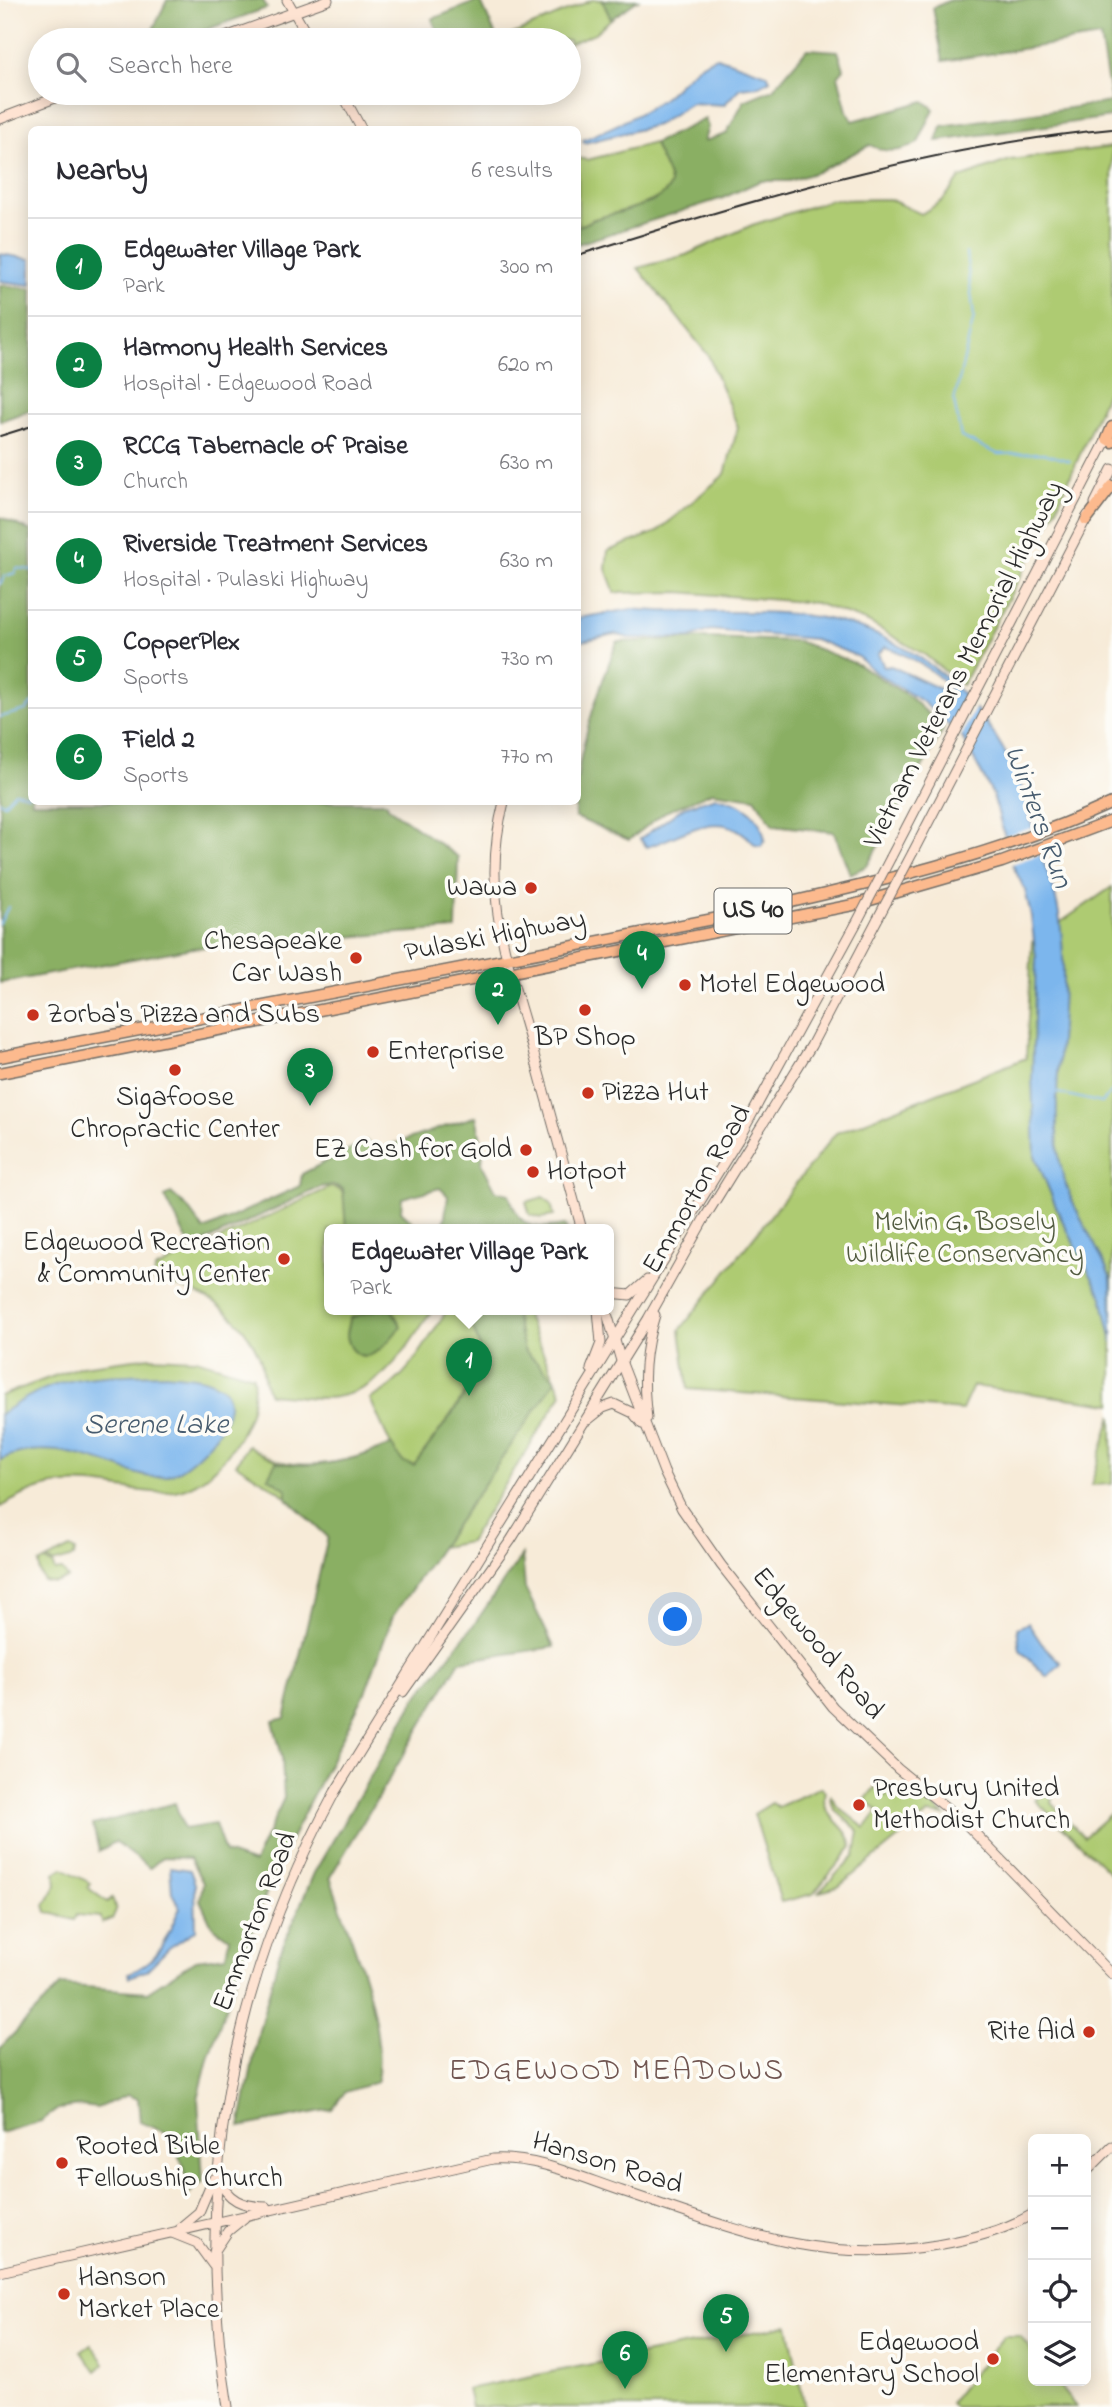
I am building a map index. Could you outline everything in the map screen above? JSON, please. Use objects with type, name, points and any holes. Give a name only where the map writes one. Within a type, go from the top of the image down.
[{"type":"highway","points":[[1086,520],[1112,486]]},
{"type":"highway","name":"Pulaski Highway","points":[[0,1057],[734,915],[861,886],[997,847],[1112,803]]},
{"type":"highway","name":"Pulaski Highway","points":[[0,1073],[853,905],[1002,862],[1112,821]]},
{"type":"main road","points":[[287,0],[303,28]]},
{"type":"main road","points":[[252,28],[328,0]]},
{"type":"main road","points":[[0,119],[37,105]]},
{"type":"main road","points":[[348,105],[360,126]]},
{"type":"main road","name":"Vietnam Veterans Memorial Highway","points":[[856,924],[1111,433]]},
{"type":"main road","name":"Vietnam Veterans Memorial Highway","points":[[878,918],[1112,469]]},
{"type":"main road","points":[[503,805],[496,836],[493,877],[506,958],[580,1224]]},
{"type":"main road","name":"Emmorton Road","points":[[379,1720],[469,1601],[667,1288],[704,1219],[811,1046],[878,918]]},
{"type":"main road","name":"Emmorton Road","points":[[228,2407],[219,2350],[213,2265],[217,2175],[237,2037],[271,1929],[315,1829],[379,1720],[751,1116],[856,924]]},
{"type":"main road","points":[[614,1293],[631,1295],[657,1272]]},
{"type":"main road","points":[[649,1434],[642,1379],[644,1354],[655,1314],[667,1288]]},
{"type":"main road","points":[[582,1393],[601,1343],[598,1315]]},
{"type":"main road","name":"Edgewood Road","points":[[608,1315],[621,1361],[649,1434],[682,1509],[720,1565],[833,1707],[898,1769],[964,1821],[1112,1974]]},
{"type":"main road","points":[[580,1427],[597,1411],[614,1404],[633,1413],[649,1434]]},
{"type":"main road","points":[[1091,2167],[1112,2146]]},
{"type":"main road","name":"Hanson Road","points":[[0,2272],[477,2162],[505,2158],[540,2163],[764,2238],[825,2250],[888,2252],[936,2245],[991,2233],[1028,2216]]},
{"type":"main road","points":[[171,2232],[199,2212],[218,2164]]},
{"type":"main road","points":[[217,2175],[231,2198],[252,2206],[279,2207]]},
{"type":"main road","points":[[213,2253],[235,2225],[254,2213]]},
{"type":"main road","points":[[171,2232],[197,2243],[213,2265]]},
{"type":"green space","points":[[167,0],[263,0],[267,8],[211,28],[154,28]]},
{"type":"green space","points":[[480,0],[493,28],[436,28],[432,19]]},
{"type":"green space","points":[[592,0],[602,0],[611,19],[595,33],[581,39],[581,28],[528,28]]},
{"type":"green space","points":[[602,0],[638,0],[611,19]]},
{"type":"green space","points":[[950,0],[1112,0],[1112,117],[937,141],[942,126],[1111,102],[1100,37],[943,61],[933,8]]},
{"type":"green space","points":[[807,49],[838,51],[844,69],[838,76],[847,111],[853,121],[924,101],[934,109],[918,143],[906,148],[882,150],[870,145],[817,172],[789,181],[760,181],[723,198],[581,243],[581,225],[650,202],[667,191],[670,180],[654,143],[705,119],[708,127],[704,141],[726,134],[744,101],[773,89]]},
{"type":"green space","points":[[654,143],[670,184],[667,191],[650,202],[581,225],[581,159],[587,160]]},
{"type":"green space","points":[[1112,147],[1112,380],[1056,510],[962,685],[925,655],[868,622],[816,603],[678,592],[615,593],[606,569],[608,551],[657,532],[725,474],[738,427],[708,355],[638,268],[686,255],[752,225],[831,200],[889,199],[921,214],[942,201],[960,178],[1010,160]]},
{"type":"green space","points":[[0,285],[28,288],[28,411],[0,421]]},
{"type":"green space","points":[[0,517],[28,530],[28,805],[388,805],[458,857],[456,929],[193,948],[0,983]]},
{"type":"green space","points":[[706,638],[798,641],[859,665],[910,697],[944,728],[867,866],[850,874],[834,832],[773,825],[755,798],[712,792],[665,812],[629,840],[575,817],[576,805],[581,805],[582,752],[601,685],[617,642]]},
{"type":"green space","name":"Melvin G. Bosely Wildlife Conservancy","points":[[1112,887],[1112,1404],[973,1386],[962,1410],[688,1389],[680,1330],[836,1133],[1026,1058],[1032,942]]},
{"type":"green space","points":[[476,1116],[483,1149],[482,1164],[496,1191],[509,1194],[517,1214],[528,1224],[444,1224],[448,1196],[440,1188],[402,1198],[401,1211],[415,1224],[346,1224],[343,1189],[333,1185],[321,1187],[191,1248],[165,1197],[171,1193],[187,1207],[204,1230],[300,1186],[302,1174],[366,1141],[376,1150]]},
{"type":"green space","points":[[331,1187],[341,1190],[356,1224],[324,1224],[324,1315],[429,1315],[401,1355],[376,1380],[361,1389],[324,1398],[269,1394],[260,1358],[242,1327],[231,1315],[204,1297],[172,1285],[154,1282],[155,1269]]},
{"type":"green space","points":[[543,1197],[551,1203],[554,1216],[541,1218],[530,1215],[526,1202]]},
{"type":"green space","points":[[360,1315],[395,1315],[401,1326],[380,1349],[366,1356],[352,1349],[347,1333],[350,1318]]},
{"type":"green space","points":[[444,1315],[526,1315],[562,1394],[469,1542],[321,1568],[328,1537],[279,1491],[236,1464],[248,1445],[282,1462],[300,1465],[337,1462],[391,1445],[370,1399],[395,1382],[423,1348]]},
{"type":"green space","points":[[466,1315],[515,1315],[524,1350],[556,1380],[393,1616],[365,1693],[273,1874],[209,2055],[198,2099],[203,2181],[190,2193],[172,2135],[140,2122],[138,2099],[127,2095],[97,2108],[81,2106],[58,2109],[41,2121],[0,2133],[0,2048],[61,1985],[147,1992],[196,1960],[226,1956],[229,1938],[212,1926],[200,1900],[203,1883],[190,1858],[163,1857],[150,1868],[115,1842],[99,1851],[93,1825],[175,1803],[184,1829],[215,1824],[225,1853],[254,1863],[284,1798],[282,1757],[273,1721],[285,1718],[328,1537],[286,1497],[286,1489],[268,1477],[276,1462],[305,1465],[334,1462],[391,1445],[403,1462],[414,1465],[477,1373],[480,1356],[473,1328]]},
{"type":"green space","name":"Serene Lake","points":[[150,1357],[196,1359],[253,1376],[252,1402],[245,1426],[215,1468],[195,1484],[174,1491],[153,1492],[82,1484],[54,1485],[33,1491],[0,1507],[0,1396],[81,1366]]},
{"type":"green space","points":[[1112,1415],[1112,1484],[1091,1485]]},
{"type":"green space","points":[[70,1548],[75,1551],[74,1557],[53,1563],[46,1560]]},
{"type":"green space","points":[[522,1555],[525,1588],[554,1647],[460,1661],[330,1877],[372,2005],[379,2057],[377,2082],[345,2092],[332,2109],[240,2127],[259,2030],[279,1955],[314,1873],[415,1700],[475,1623]]},
{"type":"green space","points":[[44,1561],[52,1564],[55,1571],[62,1570],[68,1578],[55,1583],[44,1581],[39,1572],[39,1564]]},
{"type":"green space","points":[[821,1787],[825,1791],[826,1807],[846,1832],[852,1847],[813,1894],[781,1902],[754,1814],[772,1803],[778,1807]]},
{"type":"green space","points":[[875,1787],[885,1796],[889,1793],[901,1798],[916,1791],[945,1816],[928,1814],[838,1887],[819,1892],[855,1855],[859,1831],[834,1809],[831,1796],[837,1806],[865,1828],[878,1811],[865,1800]]},
{"type":"green space","points":[[1048,1794],[1052,1799],[1051,1803],[1084,1837],[1112,1812],[1112,1875],[1035,1800]]},
{"type":"green space","points":[[63,1868],[90,1883],[87,1887],[107,1902],[112,1898],[116,1910],[112,1919],[102,1923],[101,1917],[77,1915],[74,1920],[47,1912],[45,1905],[56,1886],[55,1873]]},
{"type":"green space","points":[[788,2325],[805,2407],[471,2407],[467,2389]]},
{"type":"green space","points":[[1004,2336],[1020,2336],[1028,2346],[1028,2386],[1059,2386],[1076,2407],[954,2407],[950,2403]]},
{"type":"green space","points":[[91,2344],[105,2363],[96,2371],[81,2351]]},
{"type":"water","points":[[717,57],[767,74],[770,80],[759,86],[740,88],[724,105],[691,103],[657,125],[584,143],[583,140],[652,106],[701,65]]},
{"type":"water","points":[[0,254],[28,259],[28,285],[0,281]]},
{"type":"water","points":[[632,609],[782,613],[832,620],[893,642],[920,658],[966,697],[985,721],[1018,778],[1058,907],[1063,981],[1057,1099],[1058,1147],[1065,1184],[1111,1279],[1112,1342],[1102,1297],[1060,1216],[1035,1156],[1032,1078],[1036,958],[1031,916],[1025,890],[1013,866],[993,795],[962,737],[923,702],[875,672],[857,656],[814,639],[710,630],[690,638],[629,638],[615,634],[581,641],[581,618]],"holes":[[[885,647],[913,660],[943,681],[953,695],[891,666],[884,667],[878,654]]]},
{"type":"water","points":[[716,797],[741,805],[754,816],[763,831],[765,840],[761,846],[755,845],[743,833],[730,826],[717,824],[690,830],[647,847],[640,839],[684,807]]},
{"type":"water","name":"Serene Lake","points":[[166,1374],[199,1378],[218,1385],[227,1395],[229,1407],[215,1436],[190,1462],[177,1471],[166,1476],[146,1476],[72,1453],[43,1450],[14,1454],[0,1460],[0,1415],[20,1401],[40,1391],[79,1379]]},
{"type":"water","points":[[1028,1623],[1042,1644],[1061,1663],[1047,1677],[1020,1650],[1017,1628]]},
{"type":"water","points":[[170,1867],[190,1870],[195,1884],[196,1930],[169,1948],[146,1971],[130,1977],[129,1973],[156,1955],[180,1908],[172,1893]]},
{"type":"pier","points":[[968,692],[977,705],[959,740],[950,728]]},
{"type":"pier","points":[[1032,828],[1041,854],[1009,865],[1003,837]]},
{"type":"waterway","points":[[966,253],[974,317],[954,401],[961,437],[998,454],[1043,453],[1070,461]]},
{"type":"waterway","points":[[0,584],[5,576],[15,573],[16,568],[28,570]]},
{"type":"waterway","points":[[0,717],[28,708]]},
{"type":"waterway","points":[[0,801],[4,804],[15,792],[28,795]]},
{"type":"waterway","points":[[0,923],[8,907]]},
{"type":"waterway","points":[[1054,1092],[1102,1103],[1112,1091]]},
{"type":"railway","points":[[581,254],[775,195],[908,162],[1043,137],[1112,129]]},
{"type":"railway","points":[[0,436],[28,427]]},
{"type":"place","name":"Wawa","points":[[531,888]]},
{"type":"place","name":"Chesapeake Car Wash","points":[[356,958]]},
{"type":"place","name":"Motel Edgewood","points":[[685,985]]},
{"type":"place","name":"Riverside Treatment Services","points":[[642,989]]},
{"type":"place","name":"BP Shop","points":[[585,1010]]},
{"type":"place","name":"Zorba's Pizza and Subs","points":[[33,1015]]},
{"type":"place","name":"Harmony Health Services","points":[[498,1025]]},
{"type":"place","name":"Enterprise","points":[[373,1052]]},
{"type":"place","name":"Sigafoose Chropractic Center","points":[[175,1070]]},
{"type":"place","name":"Pizza Hut","points":[[588,1093]]},
{"type":"place","name":"RCCG Tabernacle of Praise","points":[[310,1106]]},
{"type":"place","name":"EZ Cash for Gold","points":[[526,1150]]},
{"type":"place","name":"Hotpot","points":[[533,1172]]},
{"type":"place","name":"Edgewood Recreation & Community Center","points":[[284,1259]]},
{"type":"place","name":"Edgewater Village Park","points":[[469,1396]]},
{"type":"place","name":"Presbury United Methodist Church","points":[[859,1805]]},
{"type":"place","name":"Rite Aid","points":[[1089,2032]]},
{"type":"place","name":"Rooted Bible Fellowship Church","points":[[62,2163]]},
{"type":"place","name":"Hanson Market Place","points":[[64,2294]]},
{"type":"place","name":"CopperPlex","points":[[726,2352]]},
{"type":"place","name":"Edgewood Elementary School","points":[[993,2359]]},
{"type":"place","name":"Field 2","points":[[625,2389]]},
{"type":"district","name":"EDGEWOOD MEADOWS","points":[[617,2072]]},
{"type":"water label","name":"Winters Run","points":[[1037,817]]}]
